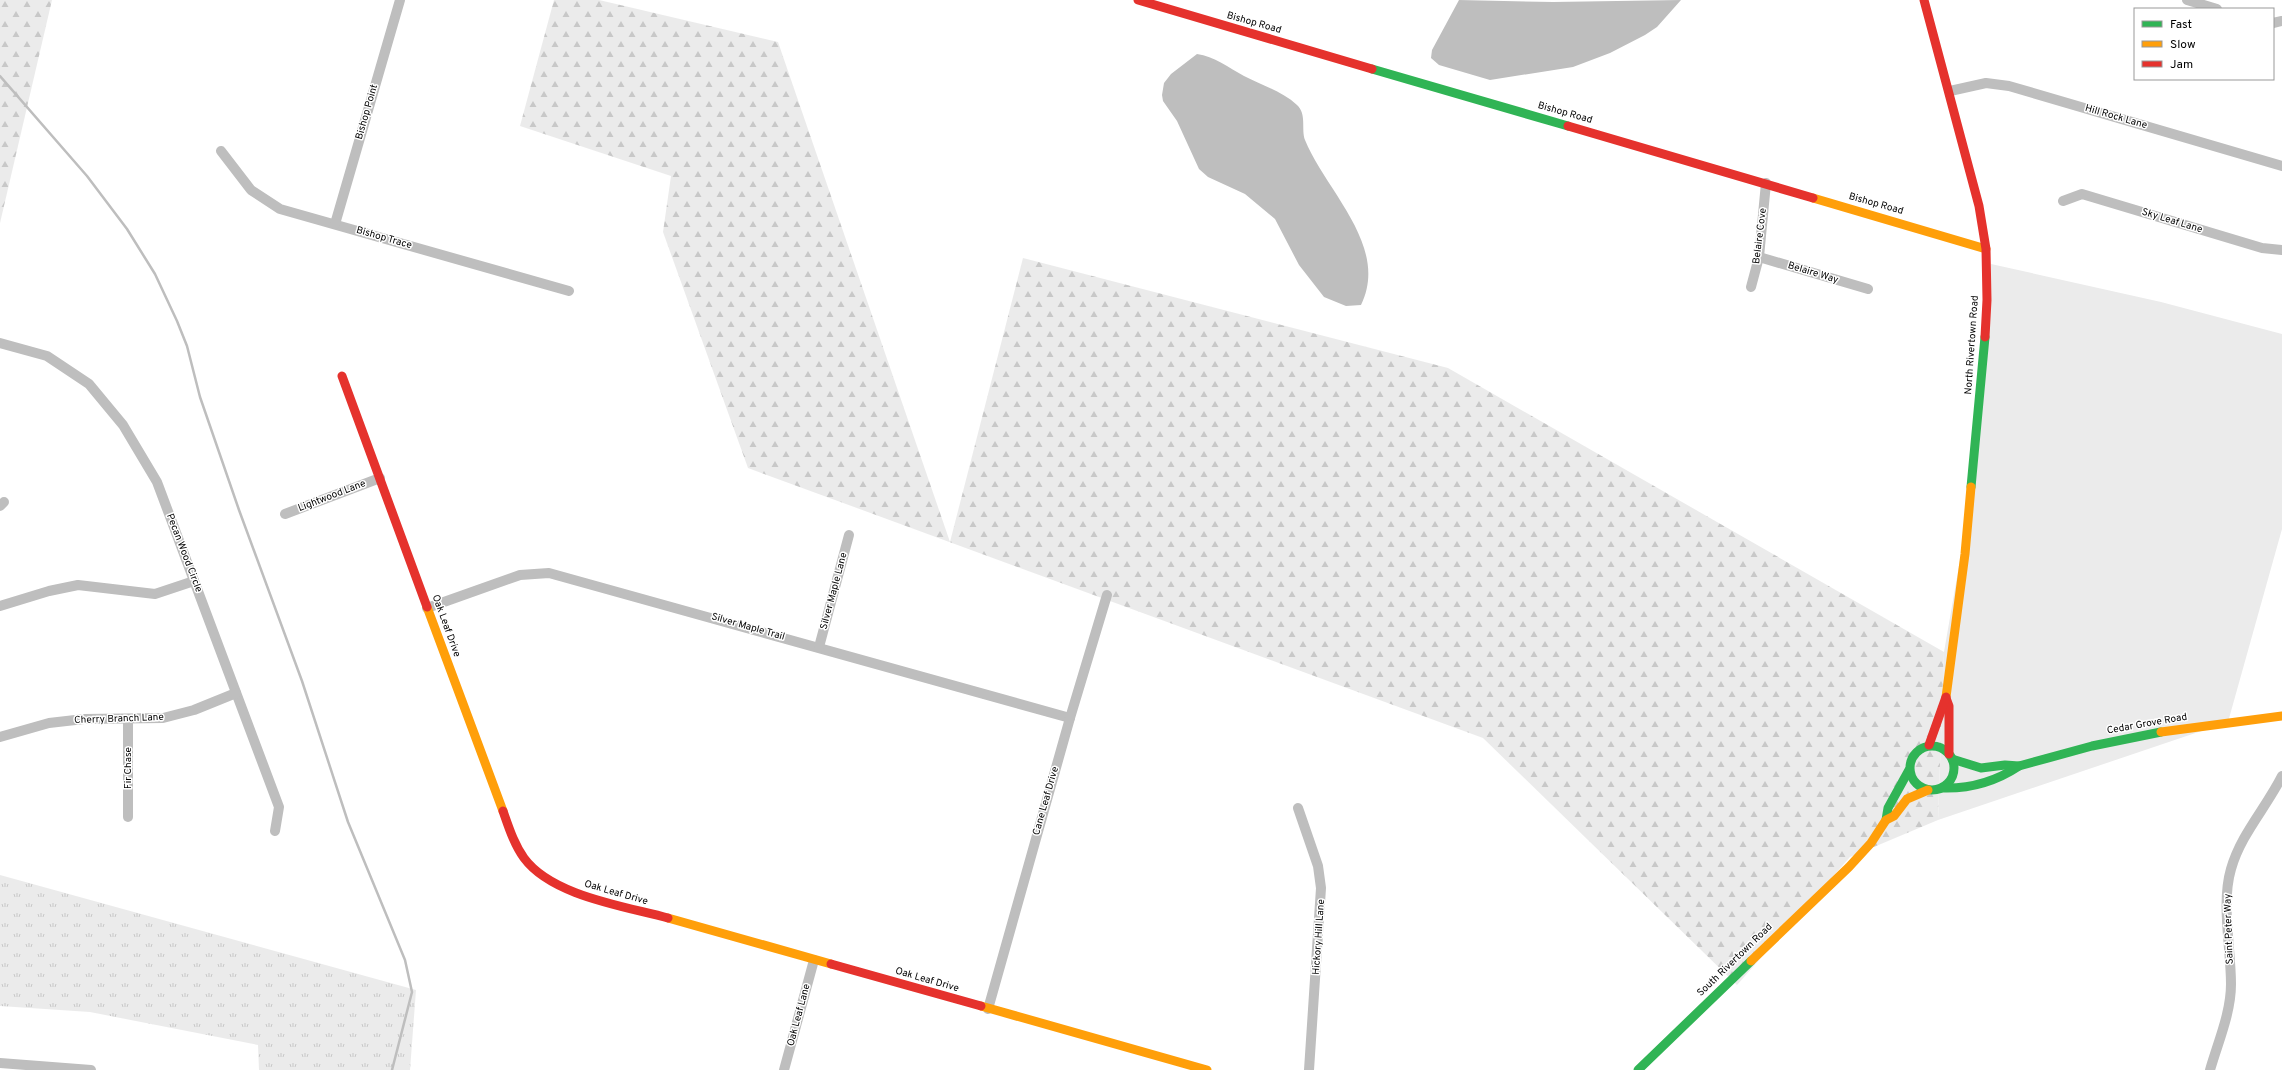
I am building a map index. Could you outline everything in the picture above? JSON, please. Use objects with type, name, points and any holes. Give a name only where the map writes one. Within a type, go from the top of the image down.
[{"type":"street","name":"Bishop Point","points":[[335,224],[400,0]]},
{"type":"street","name":"Bishop Road","points":[[1138,0],[1766,183],[1986,249]]},
{"type":"street","name":"North Rivertown Road","points":[[1924,0],[1975,186],[1986,249],[1987,300],[1982,375],[1965,552],[1946,698],[1929,745]]},
{"type":"street","points":[[2187,0],[2214,8]]},
{"type":"street","name":"Hill Rock Lane","points":[[1950,91],[1986,83],[2009,86],[2282,166]]},
{"type":"street","name":"Bishop Trace","points":[[220,151],[251,190],[280,209],[569,291]]},
{"type":"street","name":"Belaire Cove","points":[[1751,287],[1759,257],[1766,183]]},
{"type":"street","name":"Sky Leaf Lane","points":[[2063,201],[2082,194],[2249,244],[2282,250]]},
{"type":"street","name":"Belaire Way","points":[[1759,257],[1868,289]]},
{"type":"street","name":"Pecan Wood Circle","points":[[0,343],[47,356],[90,384],[118,419],[157,482],[279,807],[275,831]]},
{"type":"street","name":"Oak Leaf Drive","points":[[342,376],[514,842],[523,858],[536,873],[550,883],[567,890],[1208,1070]]},
{"type":"street","name":"Lightwood Lane","points":[[285,514],[380,478]]},
{"type":"street","name":"Silver Maple Lane","points":[[818,647],[849,536]]},
{"type":"street","name":"Silver Maple Trail","points":[[428,608],[520,575],[549,573],[1070,718]]},
{"type":"street","points":[[0,606],[49,591],[78,585],[155,594],[194,581]]},
{"type":"street","name":"Cane Leaf Drive","points":[[988,1008],[1070,718],[1107,595]]},
{"type":"street","name":"Cherry Branch Lane","points":[[0,737],[49,723],[84,719],[163,718],[194,710],[236,693]]},
{"type":"street","name":"North Rivertown Road","points":[[1946,698],[1949,706],[1951,756]]},
{"type":"street","name":"Cedar Grove Road","points":[[1951,756],[1981,768],[2005,765],[2019,766],[2092,746],[2156,733],[2282,716]]},
{"type":"street","name":"Fir Chase","points":[[128,719],[128,817]]},
{"type":"street","points":[[1929,745],[1937,745],[1951,756],[1954,772],[1942,788],[1928,790],[1907,799],[1894,816],[1886,820],[1888,808],[1909,770],[1912,756],[1916,751],[1929,745]]},
{"type":"street","name":"Cedar Grove Road","points":[[1942,788],[1971,786],[2003,778],[2019,766]]},
{"type":"street","points":[[1909,770],[1915,783],[1928,790]]},
{"type":"street","name":"Saint Peter Way","points":[[2210,1070],[2228,1008],[2230,993],[2227,891],[2230,870],[2238,846],[2275,790],[2282,776]]},
{"type":"street","name":"Hickory Hill Lane","points":[[1298,808],[1318,866],[1321,888],[1309,1070]]},
{"type":"street","name":"South Rivertown Road","points":[[1638,1070],[1849,867],[1871,843],[1886,820]]},
{"type":"street","name":"Oak Leaf Lane","points":[[784,1070],[814,960]]},
{"type":"street","points":[[0,1063],[91,1070]]},
{"type":"green space","points":[[0,0],[52,0],[0,223]]},
{"type":"green space","points":[[554,0],[599,0],[778,42],[950,542],[1023,258],[1448,368],[1944,652],[1938,820],[1850,857],[1737,985],[1483,738],[748,468],[663,232],[671,176],[520,126]]},
{"type":"green space","points":[[1991,264],[2161,302],[2282,334],[2282,529],[2228,722],[1938,820],[1944,652],[1977,462]]},
{"type":"green space","points":[[0,875],[416,990],[410,1070],[259,1070],[258,1045],[90,1012],[0,1006]]},
{"type":"shaded area","points":[[1459,0],[1553,2],[1681,0],[1657,27],[1610,53],[1573,67],[1490,80],[1439,65],[1431,58],[1432,50]]},
{"type":"shaded area","points":[[1197,54],[1209,57],[1278,92],[1291,100],[1300,109],[1303,117],[1303,131],[1305,140],[1314,159],[1351,219],[1361,240],[1367,261],[1368,283],[1361,305],[1346,306],[1324,297],[1299,265],[1275,219],[1245,194],[1208,177],[1199,169],[1177,121],[1163,101],[1162,95],[1164,83],[1171,74]]},
{"type":"waterway","points":[[0,76],[87,176],[127,229],[155,274],[187,346],[200,397],[239,510],[302,681],[348,822],[405,960],[412,992],[392,1070]]},
{"type":"traffic: fast","points":[[1372,69],[1568,126]]},
{"type":"traffic: fast","points":[[1971,487],[1985,337]]},
{"type":"traffic: fast","points":[[1952,759],[1981,768],[2005,765],[2019,766],[2092,746],[2161,732]]},
{"type":"traffic: fast","points":[[1928,746],[1936,746],[1941,747],[1948,752],[1953,759],[1954,768],[1953,777],[1948,784],[1941,789],[1928,790],[1920,787],[1913,780],[1910,772],[1910,764],[1913,756],[1920,749],[1928,746]]},
{"type":"traffic: fast","points":[[1942,788],[1973,786],[1992,780],[2019,766]]},
{"type":"traffic: fast","points":[[1886,820],[1888,808],[1909,770]]},
{"type":"traffic: fast","points":[[1638,1070],[1751,961]]},
{"type":"traffic: slow","points":[[1813,198],[1986,249]]},
{"type":"traffic: slow","points":[[1946,697],[1965,554],[1971,487]]},
{"type":"traffic: slow","points":[[427,607],[503,811]]},
{"type":"traffic: slow","points":[[2161,732],[2282,716]]},
{"type":"traffic: slow","points":[[1751,961],[1849,867],[1871,843],[1886,820],[1894,816],[1907,799],[1928,790]]},
{"type":"traffic: slow","points":[[668,918],[831,964]]},
{"type":"traffic: slow","points":[[981,1006],[1207,1070]]},
{"type":"traffic: jam","points":[[1138,0],[1372,69]]},
{"type":"traffic: jam","points":[[1924,0],[1979,206],[1986,249],[1987,300],[1985,337]]},
{"type":"traffic: jam","points":[[1568,126],[1813,198]]},
{"type":"traffic: jam","points":[[342,376],[427,607]]},
{"type":"traffic: jam","points":[[1929,745],[1946,697]]},
{"type":"traffic: jam","points":[[1946,698],[1949,706],[1949,754]]},
{"type":"traffic: jam","points":[[503,811],[520,853],[536,871],[552,882],[570,891],[590,898],[668,918]]},
{"type":"traffic: jam","points":[[831,964],[981,1006]]}]
